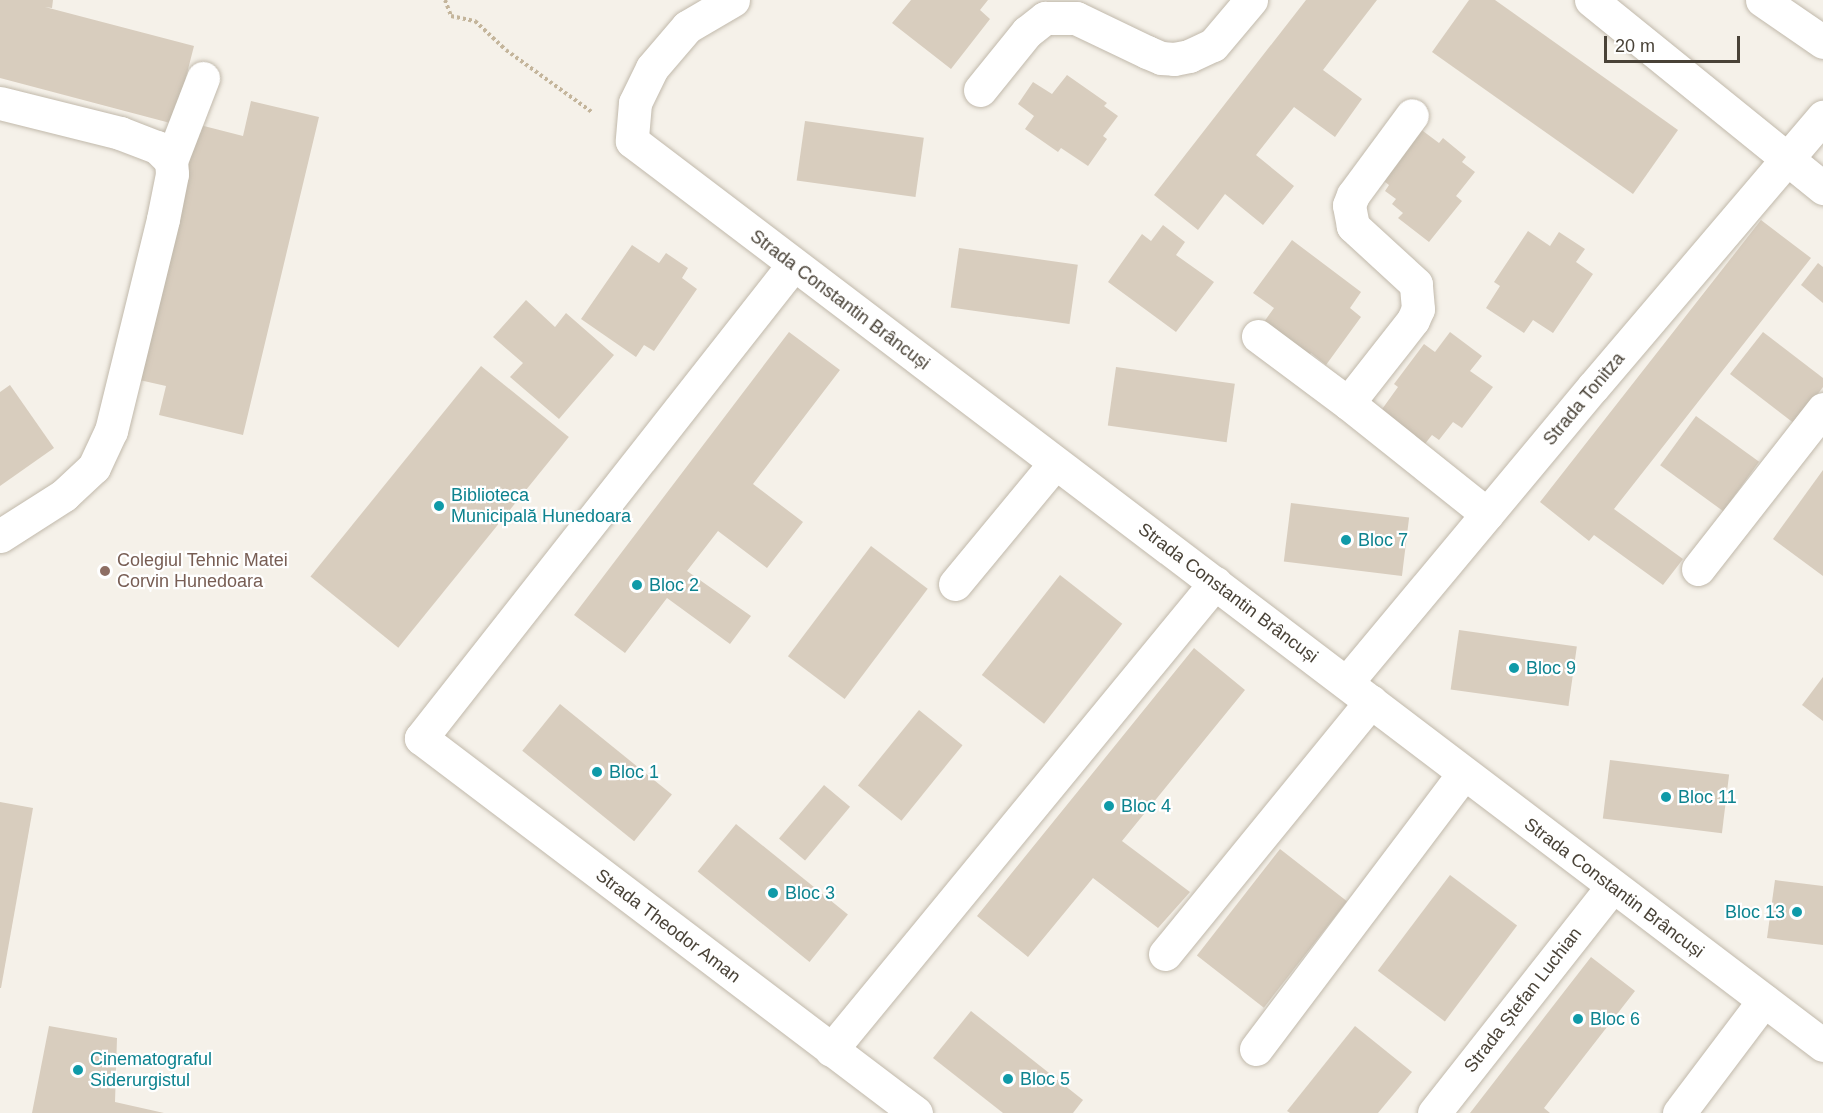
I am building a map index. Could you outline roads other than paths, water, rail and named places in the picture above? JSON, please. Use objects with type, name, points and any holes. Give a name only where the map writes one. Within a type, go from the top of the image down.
[{"type":"street","name":"Strada Constantin Brâncuși","points":[[733,0],[687,27],[652,68],[635,103],[632,141],[1823,1045]]},
{"type":"street","points":[[980,90],[1028,32],[1045,18],[1076,18],[1154,55],[1174,59],[1202,51],[1213,45],[1251,0]]},
{"type":"street","points":[[1591,0],[1823,188]]},
{"type":"street","points":[[1762,0],[1823,42]]},
{"type":"street","points":[[0,536],[64,495],[94,467],[111,431],[163,219],[172,174],[171,161],[203,78]]},
{"type":"street","points":[[0,103],[120,133],[157,147],[171,161]]},
{"type":"street","points":[[1348,403],[1413,320],[1418,309],[1416,284],[1353,226],[1349,205],[1353,195],[1412,115]]},
{"type":"street","name":"Strada Tonitza","points":[[1165,954],[1359,692],[1487,514],[1823,117]]},
{"type":"street","name":"Strada Theodor Aman","points":[[793,265],[421,738],[916,1113]]},
{"type":"street","points":[[1258,336],[1348,403],[1487,514]]},
{"type":"street","points":[[1698,569],[1823,409]]},
{"type":"street","points":[[955,584],[1055,463]]},
{"type":"street","points":[[831,1050],[1215,583]]},
{"type":"street","points":[[1256,1049],[1463,774]]},
{"type":"street","name":"Strada Ștefan Luchian","points":[[1434,1113],[1612,887]]},
{"type":"street","points":[[1679,1113],[1764,1000]]},
{"type":"place","name":"Biblioteca Municipală Hunedoara","points":[[439,506]]},
{"type":"place","name":"Bloc 7","points":[[1346,540]]},
{"type":"place","name":"Colegiul Tehnic Matei Corvin Hunedoara","points":[[105,571]]},
{"type":"place","name":"Bloc 2","points":[[637,585]]},
{"type":"place","name":"Bloc 9","points":[[1514,668]]},
{"type":"place","name":"Bloc 1","points":[[597,772]]},
{"type":"place","name":"Bloc 11","points":[[1666,797]]},
{"type":"place","name":"Bloc 4","points":[[1109,806]]},
{"type":"place","name":"Bloc 3","points":[[773,893]]},
{"type":"place","name":"Bloc 13","points":[[1797,912]]},
{"type":"place","name":"Bloc 6","points":[[1578,1019]]},
{"type":"place","name":"Cinematograful Siderurgistul","points":[[78,1070]]},
{"type":"place","name":"Bloc 5","points":[[1008,1079]]}]
